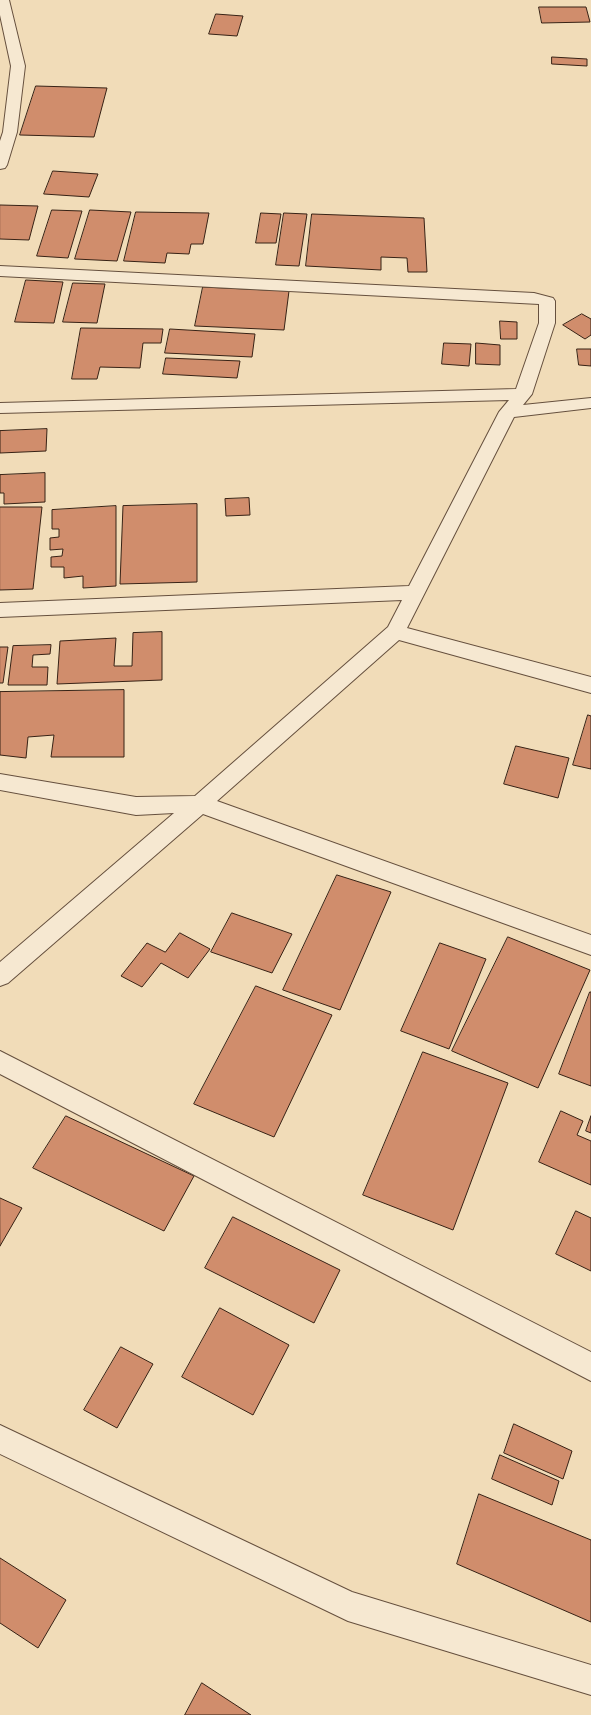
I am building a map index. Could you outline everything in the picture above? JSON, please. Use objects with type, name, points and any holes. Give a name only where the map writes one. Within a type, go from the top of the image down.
[{"type":"street","points":[[0,165],[10,132],[18,66],[3,0]]},
{"type":"street","points":[[0,271],[534,298],[547,302],[547,323],[523,394],[508,412],[396,632],[200,804],[0,976]]},
{"type":"street","points":[[0,408],[523,394]]},
{"type":"street","points":[[508,412],[591,403]]},
{"type":"street","points":[[0,610],[415,593]]},
{"type":"street","points":[[396,632],[591,685]]},
{"type":"street","points":[[0,782],[136,806],[200,804],[591,945]]},
{"type":"street","points":[[0,1062],[591,1367]]},
{"type":"street","points":[[0,1439],[348,1606],[591,1680]]},
{"type":"building","points":[[539,7],[586,7],[590,22],[542,23]]},
{"type":"building","points":[[216,14],[243,16],[237,36],[209,34]]},
{"type":"building","points":[[552,57],[587,59],[587,66],[552,64]]},
{"type":"building","points":[[36,86],[107,88],[94,137],[20,135]]},
{"type":"building","points":[[53,171],[98,174],[89,197],[44,194]]},
{"type":"building","points":[[0,205],[38,206],[29,240],[0,239]]},
{"type":"building","points":[[52,210],[82,211],[68,258],[37,256]]},
{"type":"building","points":[[90,210],[131,212],[117,261],[75,259]]},
{"type":"building","points":[[136,212],[209,213],[203,244],[191,244],[189,254],[167,253],[165,263],[124,261]]},
{"type":"building","points":[[261,213],[281,214],[276,243],[256,243]]},
{"type":"building","points":[[284,213],[307,214],[299,266],[276,265]]},
{"type":"building","points":[[312,214],[424,218],[427,272],[408,272],[407,258],[381,257],[381,270],[306,266]]},
{"type":"building","points":[[26,280],[63,282],[54,323],[15,322]]},
{"type":"building","points":[[73,283],[105,284],[97,323],[63,322]]},
{"type":"building","points":[[203,287],[289,291],[284,330],[195,326]]},
{"type":"building","points":[[582,314],[591,319],[591,335],[585,339],[563,325]]},
{"type":"building","points":[[500,321],[517,322],[517,339],[501,339]]},
{"type":"building","points":[[81,328],[163,329],[161,343],[143,343],[140,368],[100,367],[97,379],[72,379]]},
{"type":"building","points":[[170,329],[255,334],[252,357],[165,353]]},
{"type":"building","points":[[444,343],[471,344],[469,366],[442,364]]},
{"type":"building","points":[[476,343],[500,345],[500,365],[476,364]]},
{"type":"building","points":[[577,349],[591,349],[591,366],[579,365]]},
{"type":"building","points":[[166,358],[240,361],[237,378],[163,374]]},
{"type":"building","points":[[47,429],[46,451],[0,453],[0,431]]},
{"type":"building","points":[[45,473],[45,502],[4,504],[4,493],[0,493],[0,475]]},
{"type":"building","points":[[249,498],[250,515],[226,516],[225,499]]},
{"type":"building","points":[[197,504],[197,582],[120,584],[123,506]]},
{"type":"building","points":[[116,506],[116,586],[83,588],[83,576],[64,578],[64,567],[51,567],[51,557],[62,556],[63,549],[50,550],[50,538],[59,537],[59,529],[52,529],[52,510]]},
{"type":"building","points":[[0,507],[42,507],[33,589],[0,590]]},
{"type":"building","points":[[162,632],[162,680],[57,684],[60,641],[116,638],[114,666],[132,666],[133,633]]},
{"type":"building","points":[[51,645],[50,654],[33,655],[32,667],[48,667],[47,685],[8,685],[13,646]]},
{"type":"building","points":[[0,647],[8,647],[3,683],[0,683]]},
{"type":"building","points":[[124,690],[124,757],[51,757],[54,735],[28,737],[26,758],[0,755],[0,692]]},
{"type":"building","points":[[588,715],[591,716],[591,769],[573,765]]},
{"type":"building","points":[[516,746],[569,758],[558,798],[504,784]]},
{"type":"building","points":[[337,875],[391,892],[340,1010],[283,990]]},
{"type":"building","points":[[232,913],[292,934],[272,973],[211,952]]},
{"type":"building","points":[[180,933],[210,949],[188,978],[161,963],[142,987],[121,976],[147,943],[165,952]]},
{"type":"building","points":[[508,937],[590,970],[538,1088],[452,1051]]},
{"type":"building","points":[[440,943],[486,959],[449,1049],[401,1031]]},
{"type":"building","points":[[256,986],[332,1015],[274,1137],[194,1104]]},
{"type":"building","points":[[591,992],[591,1086],[559,1074]]},
{"type":"building","points":[[423,1052],[508,1083],[453,1230],[363,1195]]},
{"type":"building","points":[[561,1111],[583,1121],[577,1135],[591,1141],[591,1185],[539,1162]]},
{"type":"building","points":[[66,1116],[194,1176],[164,1231],[33,1168]]},
{"type":"building","points":[[591,1116],[591,1133],[586,1131]]},
{"type":"building","points":[[0,1198],[22,1208],[0,1246]]},
{"type":"building","points":[[576,1211],[591,1218],[591,1271],[556,1254]]},
{"type":"building","points":[[233,1217],[340,1270],[314,1323],[205,1268]]},
{"type":"building","points":[[220,1308],[289,1345],[253,1415],[182,1377]]},
{"type":"building","points":[[121,1347],[153,1364],[117,1428],[84,1410]]},
{"type":"building","points":[[514,1424],[572,1451],[563,1479],[504,1453]]},
{"type":"building","points":[[500,1455],[559,1481],[552,1505],[492,1479]]},
{"type":"building","points":[[479,1494],[591,1540],[591,1622],[457,1564]]},
{"type":"building","points":[[0,1558],[66,1600],[38,1648],[0,1623]]},
{"type":"building","points":[[202,1683],[251,1715],[185,1715]]}]
